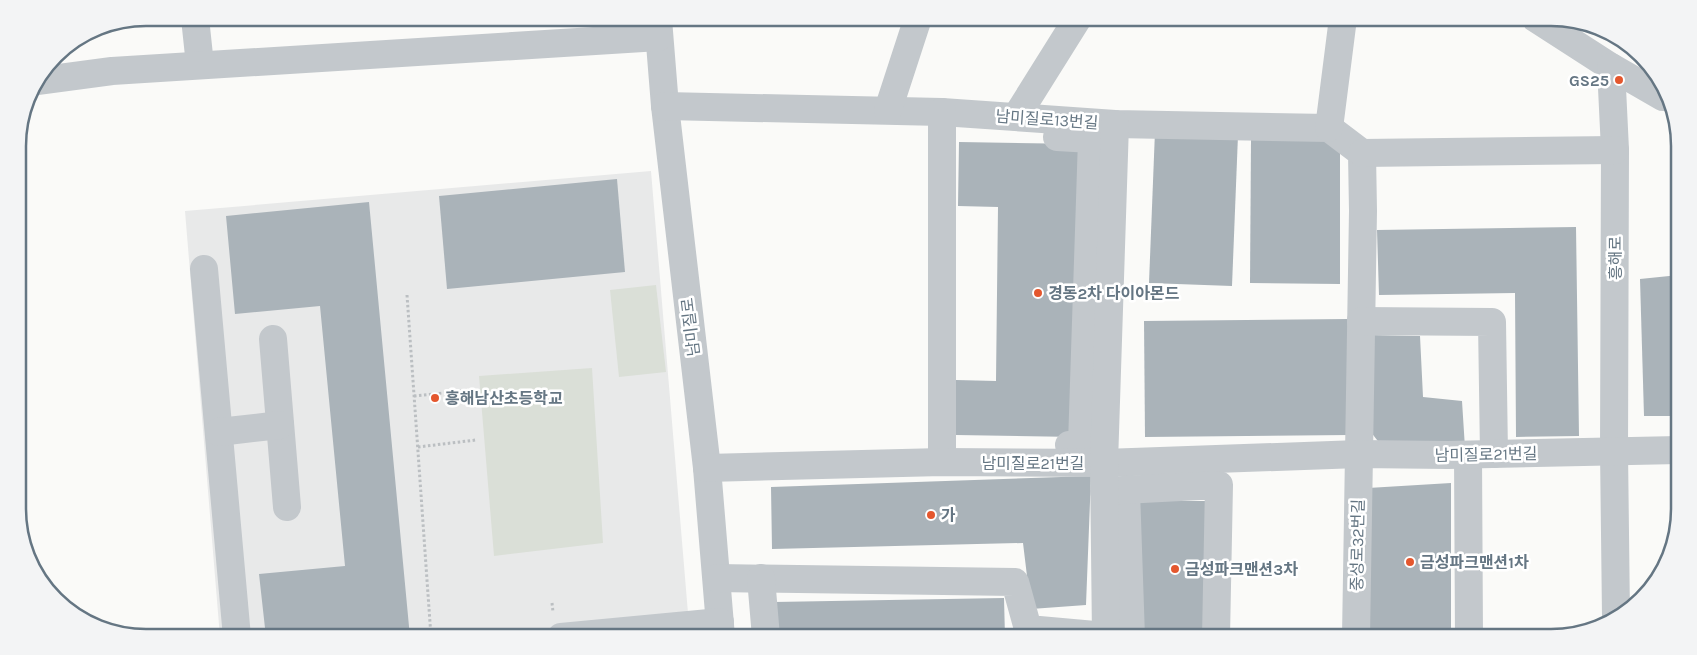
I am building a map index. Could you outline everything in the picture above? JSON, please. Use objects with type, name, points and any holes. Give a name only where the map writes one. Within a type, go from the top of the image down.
[{"type":"street","points":[[888,110],[915,26]]},
{"type":"street","points":[[1016,117],[1073,26]]},
{"type":"street","points":[[1342,26],[1329,128],[1362,152],[1615,150]]},
{"type":"street","points":[[1548,26],[1658,94]]},
{"type":"street","points":[[196,27],[200,65]]},
{"type":"street","points":[[46,80],[112,71],[658,27]]},
{"type":"street","name":"남미질로","points":[[658,27],[665,106],[707,468],[721,629]]},
{"type":"street","name":"흥해로","points":[[1611,66],[1615,150],[1614,450]]},
{"type":"street","name":"남미질로13번길","points":[[665,106],[888,110],[942,122],[1016,117],[1115,124],[1329,128]]},
{"type":"street","points":[[942,453],[942,122],[1092,139],[1082,444],[1070,454]]},
{"type":"street","points":[[1114,628],[1115,490],[1104,463],[1115,124]]},
{"type":"street","points":[[1359,454],[1363,211],[1362,152]]},
{"type":"street","points":[[204,269],[236,629]]},
{"type":"street","points":[[1361,321],[1492,322],[1470,628]]},
{"type":"street","points":[[274,339],[287,507]]},
{"type":"street","points":[[219,432],[280,425]]},
{"type":"street","points":[[1614,450],[1616,609]]},
{"type":"street","name":"남미질로21번길","points":[[707,468],[942,453],[1070,454],[1104,463],[1359,454],[1481,454],[1671,450]]},
{"type":"street","name":"중성로32번길","points":[[1356,628],[1359,454]]},
{"type":"street","points":[[1115,490],[1219,485],[1216,628]]},
{"type":"street","points":[[717,578],[1015,582],[1026,628]]},
{"type":"street","points":[[761,578],[765,629]]},
{"type":"path","points":[[407,294],[430,629]]},
{"type":"path","points":[[414,396],[471,390]]},
{"type":"path","points":[[418,447],[476,440]]},
{"type":"shaded area","name":"흥해남산초등학교","points":[[651,171],[689,629],[219,629],[185,211]]},
{"type":"shaded area","points":[[656,285],[666,372],[619,377],[610,290]]},
{"type":"shaded area","points":[[592,368],[603,543],[494,556],[479,376]]},
{"type":"building","points":[[1155,131],[1238,135],[1232,286],[1149,283]]},
{"type":"building","points":[[1251,140],[1340,140],[1340,284],[1250,283]]},
{"type":"building","name":"경동2차 다이아몬드","points":[[959,142],[1081,144],[1077,437],[956,435],[956,380],[996,381],[998,207],[958,206]]},
{"type":"building","points":[[617,179],[625,272],[447,289],[439,196]]},
{"type":"building","points":[[369,202],[409,629],[265,629],[259,574],[345,566],[320,306],[235,314],[226,216]]},
{"type":"building","points":[[1576,227],[1579,436],[1516,437],[1515,293],[1379,295],[1377,230]]},
{"type":"building","points":[[1671,276],[1671,416],[1644,416],[1640,279]]},
{"type":"building","points":[[1348,319],[1350,435],[1145,437],[1144,321]]},
{"type":"building","points":[[1366,335],[1420,336],[1423,397],[1462,401],[1465,448],[1384,449],[1367,427]]},
{"type":"building","name":"가","points":[[1091,476],[1086,605],[1031,609],[1023,543],[772,549],[771,487]]},
{"type":"building","name":"금성파크맨션1차","points":[[1451,483],[1451,628],[1369,628],[1368,488]]},
{"type":"building","name":"금성파크맨션3차","points":[[1140,501],[1210,501],[1211,628],[1140,628]]},
{"type":"building","points":[[1004,598],[1005,628],[773,629],[774,602]]},
{"type":"place","name":"GS25","points":[[1619,80]]},
{"type":"place","name":"경동2차 다이아몬드","points":[[1038,293]]},
{"type":"place","name":"흥해남산초등학교","points":[[435,398]]},
{"type":"place","name":"가","points":[[931,515]]},
{"type":"place","name":"금성파크맨션1차","points":[[1410,562]]},
{"type":"place","name":"금성파크맨션3차","points":[[1175,569]]}]
